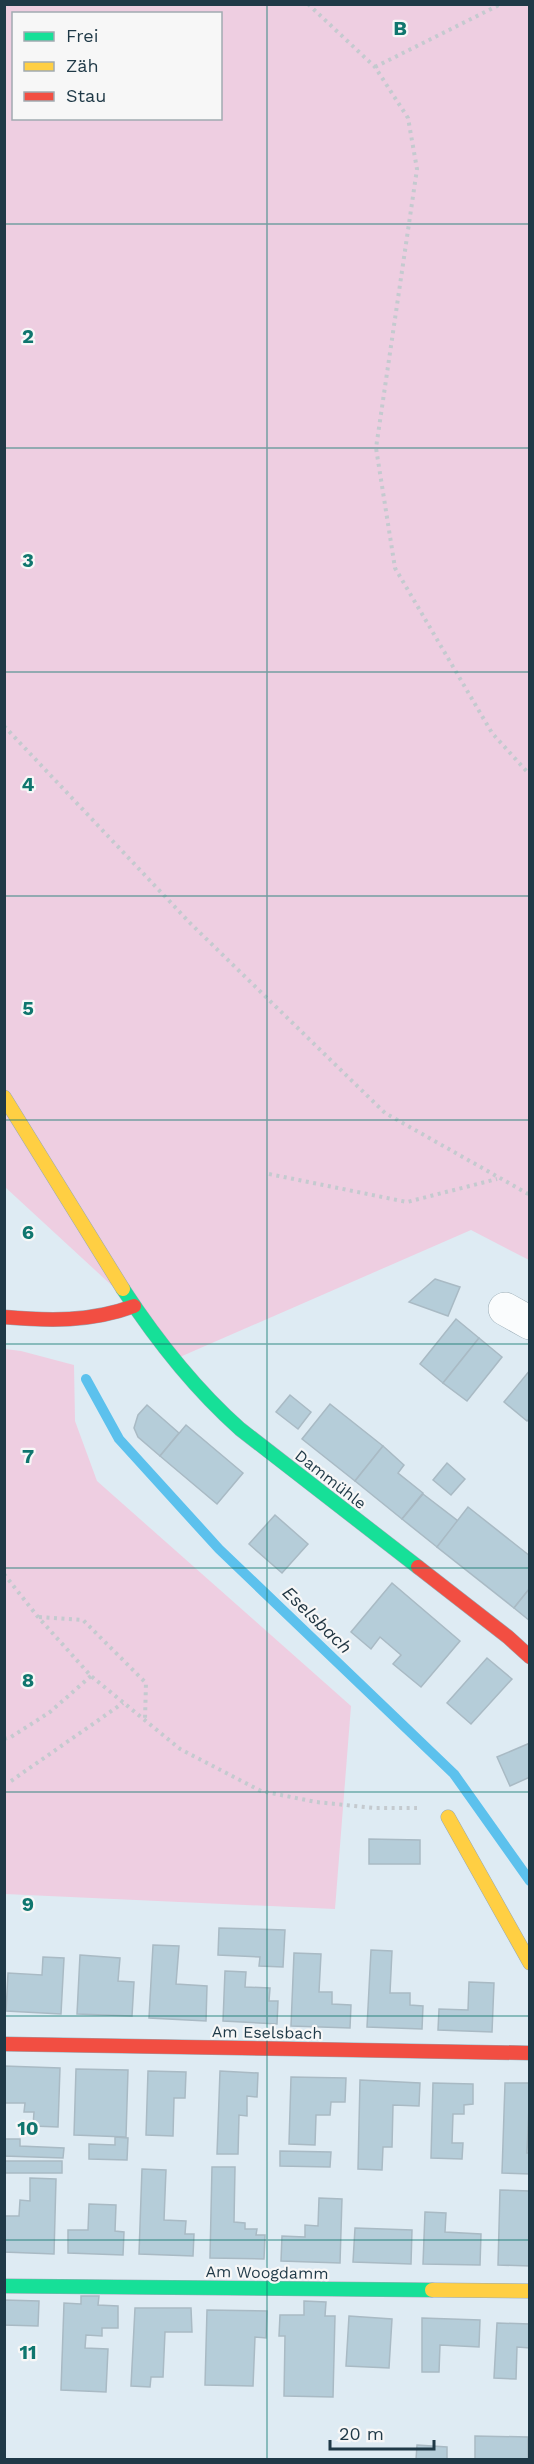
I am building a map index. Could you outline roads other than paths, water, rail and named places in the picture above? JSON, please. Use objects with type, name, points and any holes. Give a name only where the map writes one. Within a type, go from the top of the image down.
[{"type":"street","name":"Dammühle","points":[[4,1097],[58,1180],[134,1306],[188,1379],[240,1430],[508,1637],[530,1657]]},
{"type":"street","points":[[4,1317],[70,1320],[115,1314],[134,1306]]},
{"type":"street","points":[[448,1817],[530,1962]]},
{"type":"street","name":"Am Eselsbach","points":[[4,2044],[530,2053]]},
{"type":"street","name":"Am Woogdamm","points":[[4,2286],[530,2291]]},
{"type":"waterway","name":"Eselsbach","points":[[86,1379],[119,1439],[219,1549],[454,1774],[530,1881]]}]
